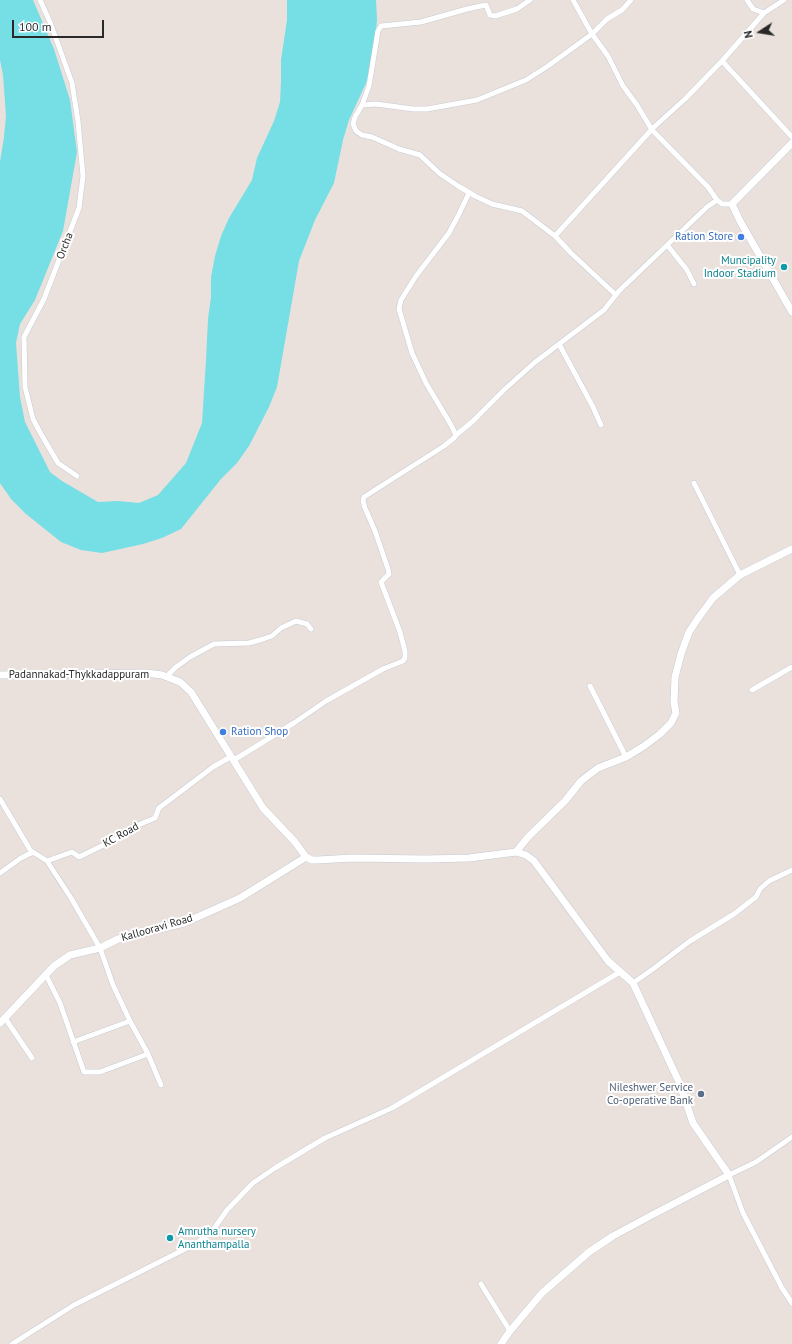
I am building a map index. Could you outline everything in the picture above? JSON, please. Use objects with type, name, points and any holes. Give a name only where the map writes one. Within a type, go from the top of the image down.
[{"type":"main road","points":[[792,143],[732,204],[740,221],[792,312]]},
{"type":"main road","points":[[516,852],[528,837],[565,800],[581,781],[598,768],[626,757],[660,734],[672,723],[676,713],[674,702],[675,677],[689,632],[713,598],[740,575],[792,549]]},
{"type":"main road","name":"Padannakad-Thykkadappuram","points":[[0,675],[146,673],[167,676],[180,682],[191,692],[263,808],[295,842],[306,857]]},
{"type":"main road","points":[[306,857],[312,860],[352,858],[469,858],[516,852],[526,855],[534,861],[608,961],[633,983],[679,1082],[693,1123],[729,1175],[645,1218],[613,1236],[589,1252],[542,1294],[510,1331],[501,1344]]},
{"type":"main road","name":"Kallooravi Road","points":[[3,1020],[54,966],[70,955],[100,948],[118,939],[184,923],[240,898],[306,857]]},
{"type":"street","name":"Orcha","points":[[40,0],[50,22],[72,83],[83,176],[79,208],[44,299],[24,336],[25,387],[33,419],[44,440],[58,463],[77,476]]},
{"type":"street","points":[[530,0],[517,9],[495,16],[490,15],[486,5],[421,22],[382,26],[378,31],[369,86],[362,105],[355,116],[353,124],[356,131],[420,156],[439,173],[469,193],[492,204],[522,211],[554,236],[616,295]]},
{"type":"street","points":[[573,0],[592,34],[608,56],[623,86],[637,105],[652,130],[708,187],[717,200],[722,204],[732,204]]},
{"type":"street","points":[[362,105],[376,104],[413,109],[427,109],[477,100],[526,80],[570,51],[592,34],[607,19],[622,10],[631,0]]},
{"type":"street","points":[[747,0],[753,9],[764,13]]},
{"type":"street","points":[[554,236],[652,130],[722,61],[764,13],[784,0]]},
{"type":"street","points":[[722,61],[792,136]]},
{"type":"street","points":[[456,435],[426,382],[412,353],[399,309],[401,300],[416,276],[449,233],[469,193]]},
{"type":"street","points":[[233,758],[294,723],[326,701],[384,669],[402,661],[405,658],[405,651],[400,632],[381,582],[389,574],[388,569],[375,531],[364,508],[364,497],[454,438],[520,375],[604,310],[616,295],[668,246],[706,207],[717,200]]},
{"type":"street","points":[[668,246],[687,270],[694,284]]},
{"type":"street","points":[[559,344],[601,425]]},
{"type":"street","points":[[694,482],[740,575]]},
{"type":"street","points":[[167,676],[176,667],[190,657],[214,644],[255,642],[272,636],[281,628],[296,621],[307,624],[311,629]]},
{"type":"street","points":[[752,690],[792,667]]},
{"type":"street","points":[[590,686],[626,757]]},
{"type":"street","name":"KC Road","points":[[47,861],[72,852],[79,857],[118,838],[131,828],[155,818],[158,808],[214,767],[233,758]]},
{"type":"street","points":[[0,800],[32,853]]},
{"type":"street","points":[[0,873],[21,858],[33,852],[47,861],[71,898],[100,948],[113,985],[148,1054],[161,1085]]},
{"type":"street","points":[[633,983],[653,970],[690,941],[734,914],[756,897],[760,889],[769,882],[792,870]]},
{"type":"street","points":[[12,1344],[74,1305],[197,1243],[213,1230],[228,1210],[253,1183],[275,1168],[325,1138],[392,1108],[620,972]]},
{"type":"street","points":[[46,975],[60,1003],[84,1072],[100,1072],[148,1054]]},
{"type":"street","points":[[3,1020],[32,1058]]},
{"type":"street","points":[[73,1042],[130,1021]]},
{"type":"street","points":[[792,1138],[756,1162],[729,1175],[744,1213],[782,1288],[792,1303]]},
{"type":"street","points":[[481,1284],[510,1331]]},
{"type":"water","points":[[0,0],[33,0],[54,49],[70,100],[77,152],[63,231],[35,300],[20,324],[16,343],[20,397],[25,422],[50,472],[62,481],[98,502],[118,501],[139,503],[158,495],[186,463],[202,423],[208,319],[211,297],[211,277],[215,256],[221,236],[229,218],[252,180],[257,158],[274,121],[280,102],[281,60],[287,20],[287,0],[376,0],[377,20],[375,41],[367,81],[349,120],[343,140],[334,183],[315,220],[299,261],[277,387],[269,407],[249,446],[237,463],[221,479],[181,529],[162,538],[143,544],[102,553],[81,550],[61,542],[26,514],[11,499],[0,483],[0,162],[6,116],[3,75],[0,60]]},
{"type":"place","name":"Ration Store","points":[[741,237]]},
{"type":"place","name":"Muncipality Indoor Stadium","points":[[784,267]]},
{"type":"place","name":"Ration Shop","points":[[223,732]]},
{"type":"place","name":"Nileshwer Service Co-operative Bank","points":[[701,1094]]},
{"type":"place","name":"Amrutha nursery Ananthampalla","points":[[170,1238]]}]
